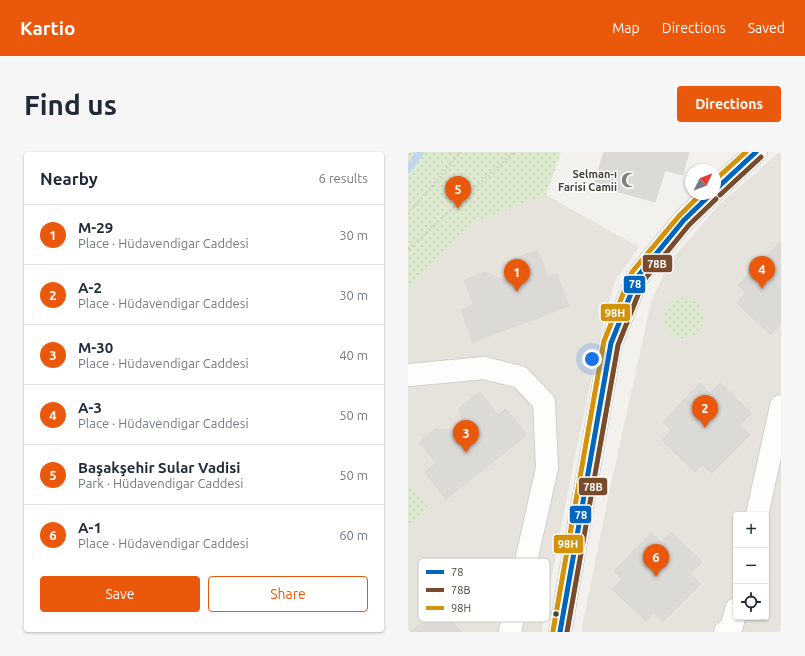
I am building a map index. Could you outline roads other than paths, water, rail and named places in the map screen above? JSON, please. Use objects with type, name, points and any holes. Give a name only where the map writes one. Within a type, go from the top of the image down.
[{"type":"street","points":[[721,184],[756,152]]},
{"type":"street","points":[[560,632],[611,343],[638,276],[684,220],[705,200]]},
{"type":"street","points":[[410,375],[484,368],[520,376],[544,402],[547,468],[527,558]]},
{"type":"street","points":[[758,512],[781,406]]},
{"type":"street","points":[[510,632],[512,622]]},
{"type":"waterway","points":[[408,169],[420,152]]},
{"type":"place","name":"Selman-ı Farisi Camii","points":[[629,180]]},
{"type":"place","name":"Başakşehir Sular Vadisi","points":[[458,209]]},
{"type":"place","name":"A-3","points":[[762,289]]},
{"type":"place","name":"M-29","points":[[517,292]]},
{"type":"place","name":"A-2","points":[[705,428]]},
{"type":"place","name":"M-30","points":[[466,453]]},
{"type":"place","name":"A-1","points":[[656,577]]}]
